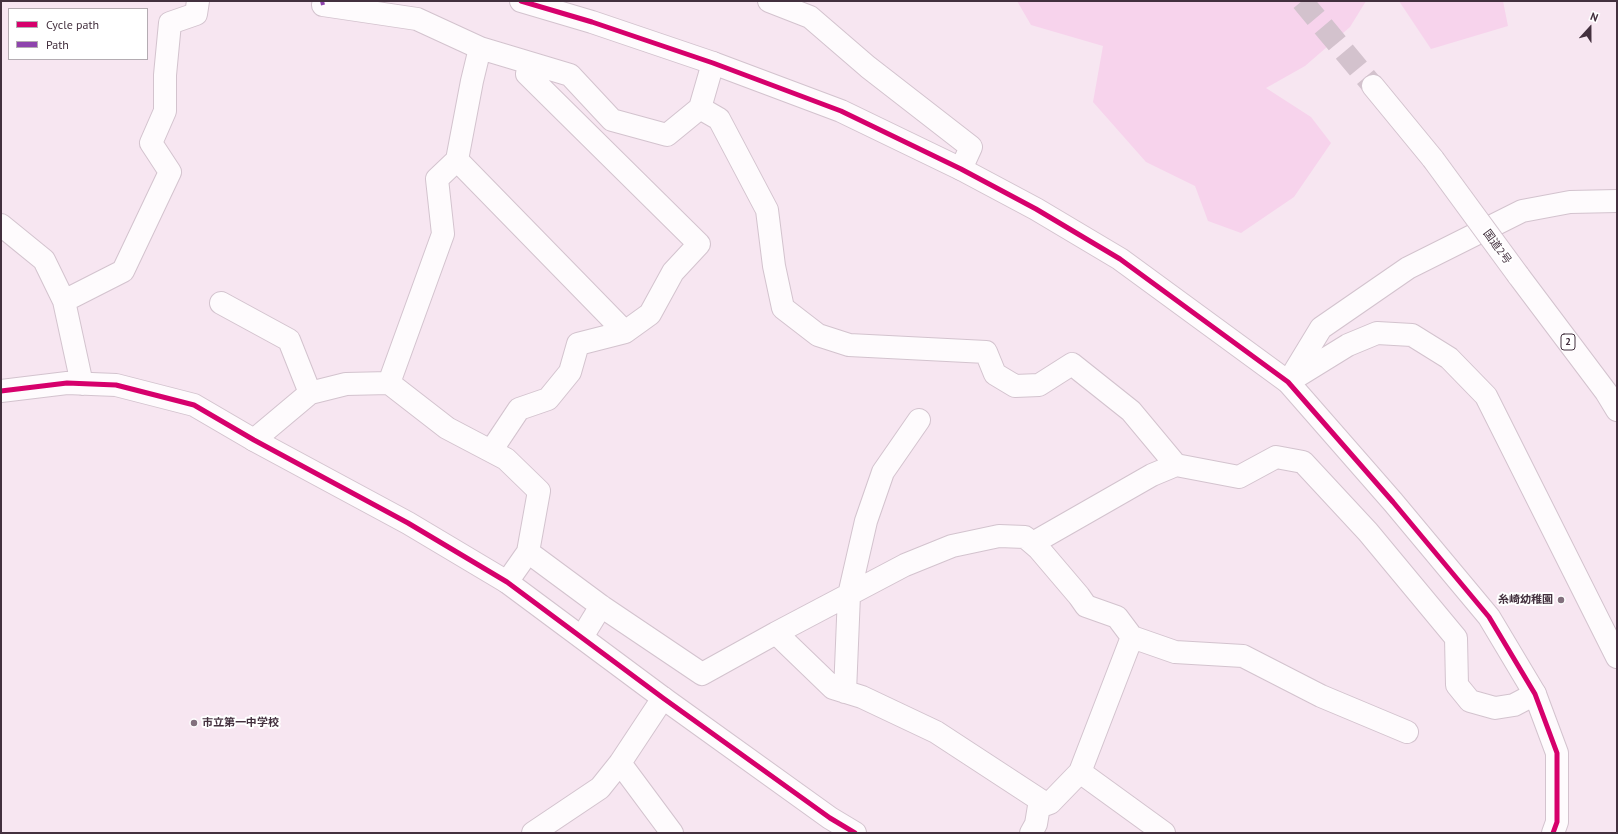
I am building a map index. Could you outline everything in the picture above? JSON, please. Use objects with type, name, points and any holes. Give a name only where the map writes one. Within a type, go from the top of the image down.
[{"type":"main road","points":[[64,301],[123,271],[170,172],[151,143],[165,111],[165,75],[170,23],[196,14],[198,1]]},
{"type":"main road","points":[[521,1],[592,22],[713,63],[841,110],[961,169],[1036,209],[1120,259],[1288,382],[1393,502],[1488,617],[1535,694],[1557,753],[1557,822],[1553,833]]},
{"type":"main road","points":[[769,1],[810,17],[868,67],[971,147],[961,169]]},
{"type":"main road","points":[[323,5],[417,19],[480,48],[570,75],[612,120],[667,135],[700,108],[713,63]]},
{"type":"main road","points":[[389,383],[443,234],[437,179],[457,160],[480,48]]},
{"type":"main road","points":[[491,451],[519,409],[548,399],[566,378],[570,372],[578,344],[625,332],[650,314],[673,272],[699,244],[527,74],[529,62]]},
{"type":"main road","name":"国道2号","points":[[1373,86],[1433,159],[1606,392],[1617,410]]},
{"type":"main road","points":[[700,108],[719,119],[767,210],[774,266],[783,308],[818,335],[849,345],[986,352],[995,374],[1015,386],[1040,385],[1072,364],[1131,412],[1176,465]]},
{"type":"main road","points":[[457,160],[625,332]]},
{"type":"main road","points":[[1288,382],[1321,328],[1408,268],[1522,211],[1570,202],[1617,201]]},
{"type":"main road","points":[[1,225],[44,260],[64,301],[82,384]]},
{"type":"main road","points":[[220,303],[289,340],[310,393]]},
{"type":"main road","points":[[1288,382],[1348,345],[1377,333],[1412,335],[1449,358],[1486,396],[1617,657]]},
{"type":"main road","points":[[1,391],[67,383],[116,385],[194,405],[254,440],[408,523],[507,582],[663,698],[830,818],[855,833]]},
{"type":"main road","points":[[254,440],[310,393],[346,384],[389,383],[447,428],[506,459],[539,491],[528,552],[507,582]]},
{"type":"main road","points":[[845,692],[849,595],[866,521],[883,472],[919,420]]},
{"type":"main road","points":[[1033,544],[1152,475],[1176,465],[1239,477],[1276,457],[1303,462],[1368,532],[1456,638],[1457,685],[1470,701],[1495,708],[1514,704],[1535,694]]},
{"type":"main road","points":[[528,552],[601,606],[702,674],[905,565],[952,546],[1000,536],[1025,537],[1039,549],[1086,606],[1117,617],[1132,637],[1175,652],[1243,656],[1321,696],[1407,732]]},
{"type":"main road","points":[[582,637],[601,606]]},
{"type":"main road","points":[[776,633],[833,688],[862,697],[936,732],[1040,800],[1036,824],[1031,833]]},
{"type":"main road","points":[[1039,808],[1050,803],[1080,772],[1132,637]]},
{"type":"main road","points":[[533,833],[600,788],[620,763],[663,698]]},
{"type":"main road","points":[[620,763],[672,833]]},
{"type":"main road","points":[[1080,772],[1164,833]]},
{"type":"shaded area","points":[[1017,1],[1366,1],[1350,27],[1305,66],[1266,88],[1311,117],[1331,143],[1294,197],[1241,233],[1208,221],[1195,186],[1146,162],[1093,102],[1103,46],[1031,25]]},
{"type":"shaded area","points":[[1399,1],[1503,1],[1508,26],[1431,49]]},
{"type":"tunnel","points":[[1302,1],[1373,86]]},
{"type":"marked path","points":[[322,1],[323,5]]},
{"type":"cycle path","points":[[521,1],[592,22],[713,63],[841,111],[961,169],[1036,209],[1120,259],[1288,382],[1393,502],[1489,617],[1535,694],[1557,753],[1557,822],[1553,833]]},
{"type":"cycle path","points":[[1,391],[67,383],[116,385],[194,405],[254,440],[408,523],[507,582],[663,698],[830,818],[855,833]]},
{"type":"place","name":"糸崎幼稚園","points":[[1561,600]]},
{"type":"place","name":"市立第一中学校","points":[[194,723]]}]
